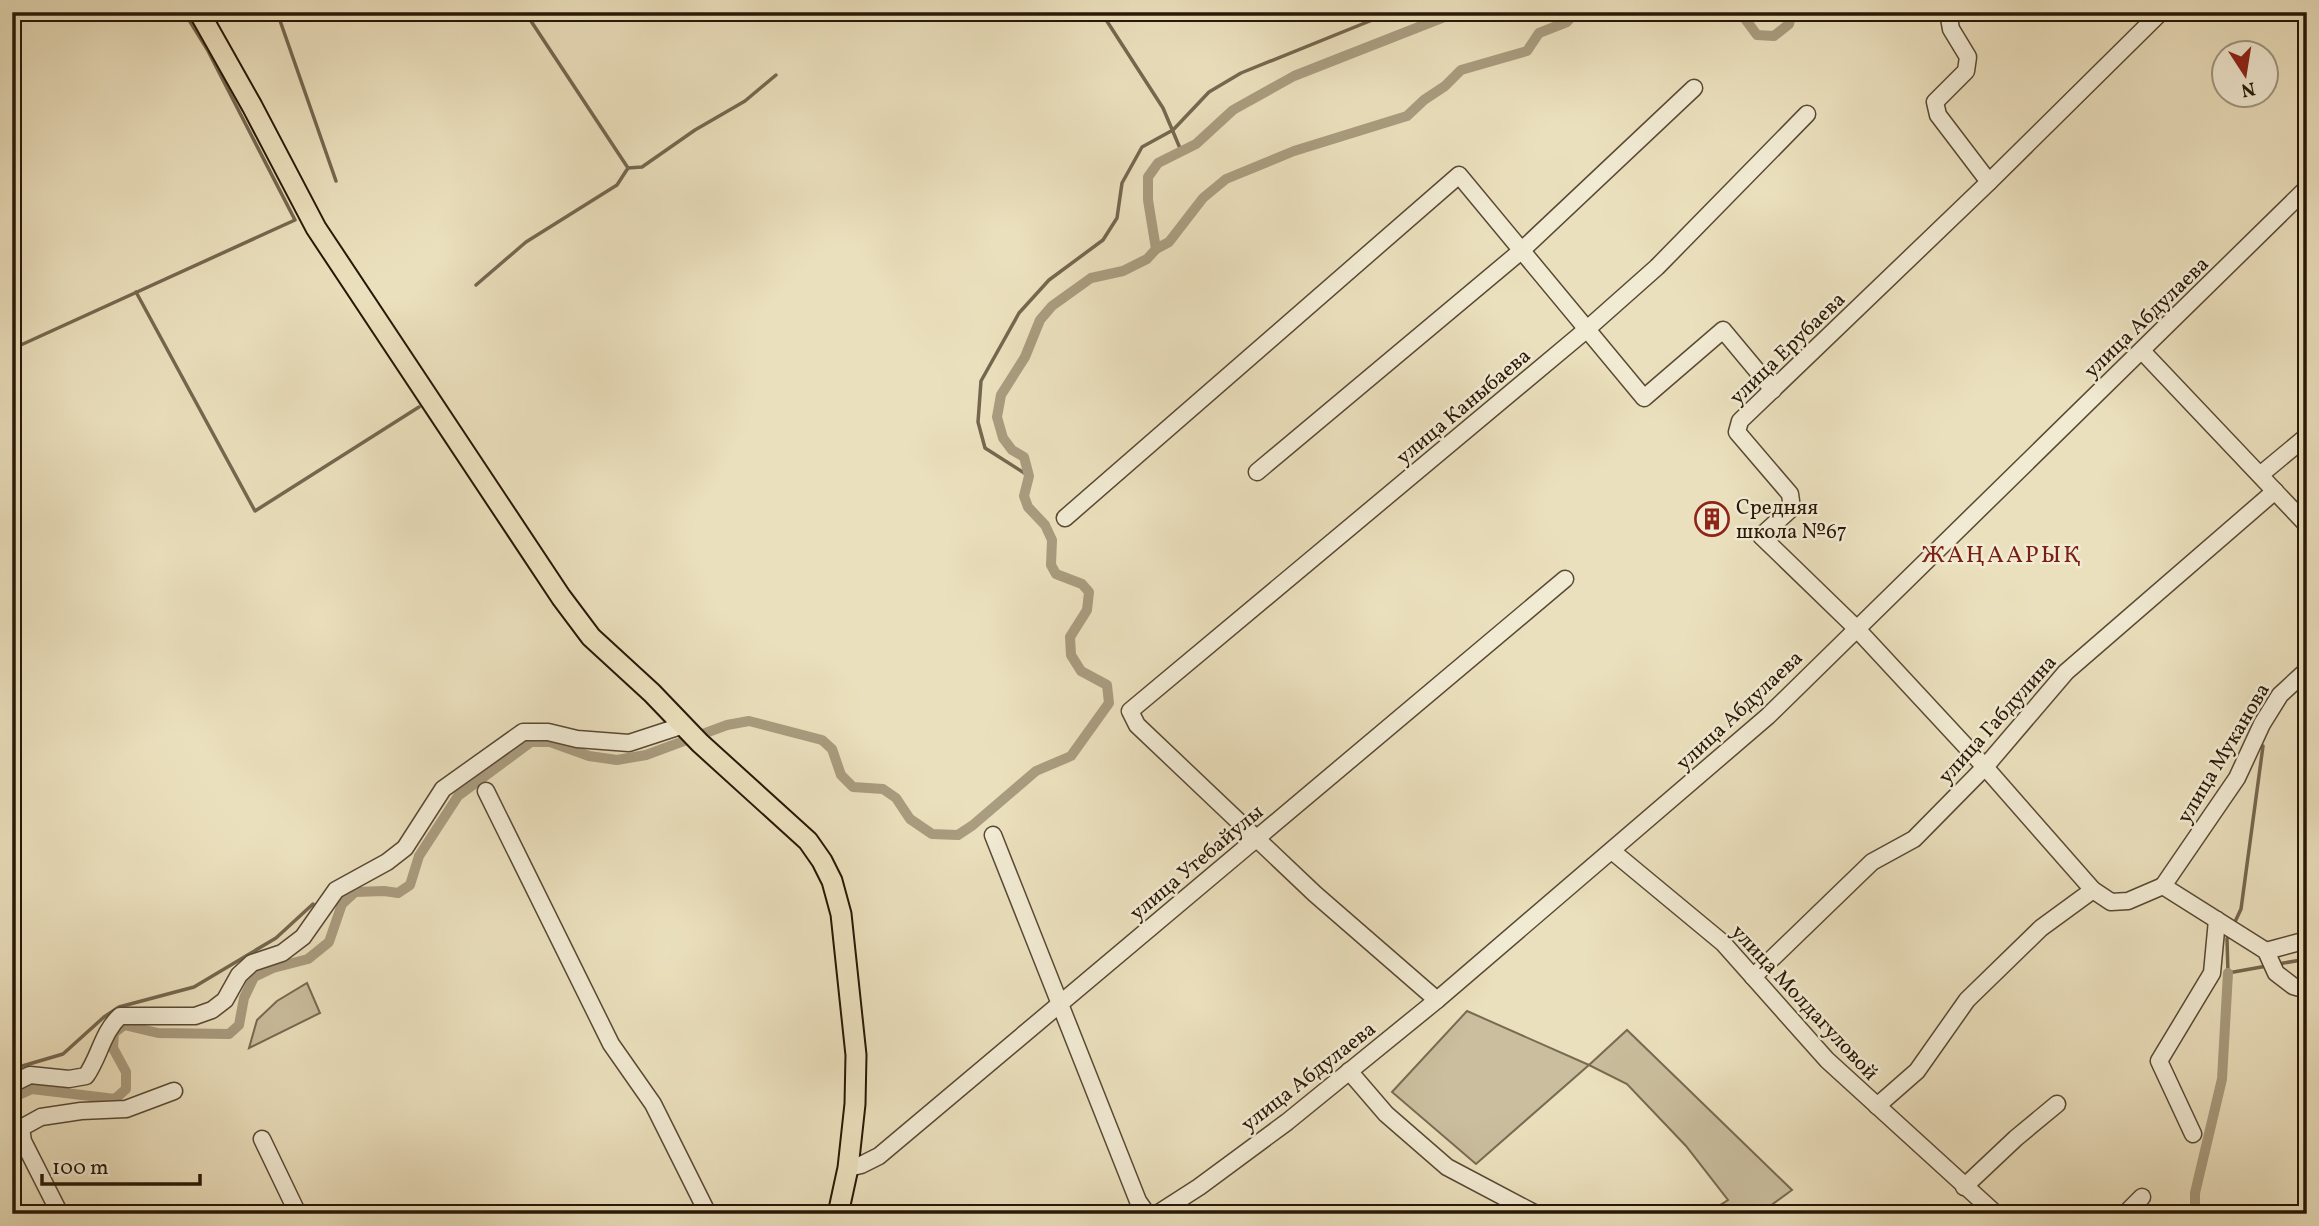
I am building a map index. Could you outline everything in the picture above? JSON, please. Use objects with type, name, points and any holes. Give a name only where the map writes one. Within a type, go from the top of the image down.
[{"type":"main road","points":[[199,12],[316,228],[561,597],[591,637],[808,841],[822,861],[832,881],[841,914],[856,1055],[855,1104],[848,1168],[838,1214]]},
{"type":"street","points":[[1948,12],[1951,29],[1968,57],[1966,71],[1935,102],[1938,116],[1989,182]]},
{"type":"street","name":"улица Ерубаева","points":[[2161,12],[1740,421],[1737,432],[1790,494],[1792,508],[1761,536],[1856,628],[1985,767],[2093,890],[2110,902],[2127,901],[2163,886]]},
{"type":"street","points":[[1257,472],[1521,251],[1694,89]]},
{"type":"street","name":"улица Каныбаева","points":[[1257,837],[1138,724],[1130,711],[1586,330],[1657,267],[1807,114]]},
{"type":"street","points":[[1065,518],[1459,175],[1644,398],[1723,330],[1773,390]]},
{"type":"street","name":"улица Абдулаева","points":[[1157,1214],[1199,1187],[1287,1122],[1437,1000],[1768,716],[2307,188]]},
{"type":"street","points":[[2142,351],[2307,524]]},
{"type":"street","points":[[2260,475],[2307,436]]},
{"type":"street","name":"улица Габдулина","points":[[1753,977],[1872,862],[1914,839],[1985,767],[2066,672],[2275,491]]},
{"type":"street","name":"улица Утебайулы","points":[[848,1168],[879,1156],[1566,579]]},
{"type":"street","name":"улица Муканова","points":[[2163,886],[2237,779],[2262,724],[2280,695],[2307,670]]},
{"type":"street","points":[[12,1084],[30,1075],[69,1079],[86,1076],[95,1064],[109,1026],[120,1016],[195,1016],[212,1010],[225,1000],[239,975],[253,963],[282,953],[303,937],[336,890],[387,862],[405,848],[443,789],[523,732],[548,732],[577,739],[629,743],[692,733]]},
{"type":"street","points":[[486,791],[611,1044],[653,1104],[708,1214]]},
{"type":"street","points":[[993,835],[1138,1201],[1146,1214]]},
{"type":"street","points":[[1257,837],[1315,894],[1437,1000]]},
{"type":"street","name":"улица Молдагуловой","points":[[1612,851],[1723,943],[1827,1060],[1996,1214]]},
{"type":"street","points":[[2163,886],[2266,951],[2276,973],[2293,986],[2307,990]]},
{"type":"street","points":[[1877,1106],[1917,1071],[1967,1000],[2041,928],[2093,890]]},
{"type":"street","points":[[2193,1134],[2160,1061],[2212,973],[2217,920]]},
{"type":"street","points":[[2266,951],[2307,940]]},
{"type":"street","points":[[1349,1071],[1386,1114],[1447,1167],[1536,1214]]},
{"type":"street","points":[[60,1214],[23,1140],[21,1128],[41,1117],[80,1111],[126,1109],[174,1091]]},
{"type":"street","points":[[1964,1187],[2057,1104]]},
{"type":"street","points":[[262,1139],[298,1214]]},
{"type":"street","points":[[2125,1214],[2142,1197]]},
{"type":"shaded area","points":[[307,983],[320,1013],[249,1048],[257,1020],[277,1001]]},
{"type":"shaded area","points":[[1467,1011],[1589,1065],[1476,1164],[1392,1092]]},
{"type":"shaded area","points":[[1627,1030],[1792,1190],[1759,1214],[1706,1214],[1728,1200],[1686,1146],[1627,1084],[1589,1065]]},
{"type":"waterway","points":[[12,349],[295,220],[207,49],[184,12]]},
{"type":"waterway","points":[[277,12],[336,181]]},
{"type":"waterway","points":[[525,12],[628,168],[642,167],[695,130],[745,101],[776,75]]},
{"type":"waterway","points":[[1101,12],[1163,108],[1182,153]]},
{"type":"waterway","points":[[1029,476],[985,448],[978,422],[981,381],[1019,313],[1049,280],[1103,240],[1117,218],[1122,183],[1142,147],[1173,130],[1209,92],[1241,73],[1392,12]]},
{"type":"waterway","points":[[1156,249],[1148,200],[1148,177],[1158,163],[1196,144],[1233,110],[1294,76],[1457,12]]},
{"type":"waterway","points":[[12,1098],[32,1089],[115,1099],[126,1089],[126,1072],[113,1048],[114,1033],[124,1025],[158,1033],[229,1034],[239,1025],[244,998],[254,977],[273,968],[308,959],[329,942],[342,904],[355,892],[398,893],[410,885],[419,856],[458,796],[531,742],[550,742],[589,756],[617,760],[646,755],[727,725],[749,721],[822,740],[832,749],[841,775],[853,787],[883,789],[896,798],[910,819],[932,834],[958,835],[973,825],[1036,771],[1071,756],[1109,703],[1107,685],[1081,671],[1071,655],[1070,637],[1087,610],[1089,592],[1082,584],[1056,574],[1051,565],[1052,540],[1045,525],[1028,507],[1024,496],[1029,476],[1024,457],[1012,450],[1003,438],[997,417],[1001,395],[1025,357],[1040,320],[1052,306],[1091,278],[1123,271],[1147,259],[1156,249],[1169,242],[1203,198],[1226,179],[1294,151],[1407,116],[1461,70],[1527,51],[1539,33],[1567,22],[1576,12]]},
{"type":"waterway","points":[[1740,12],[1757,35],[1774,36],[1789,24],[1792,12]]},
{"type":"waterway","points":[[476,285],[526,242],[617,185],[628,168]]},
{"type":"waterway","points":[[136,292],[255,511],[419,407]]},
{"type":"waterway","points":[[2233,926],[2241,909],[2263,746]]},
{"type":"waterway","points":[[12,1072],[19,1067],[63,1054],[119,1007],[194,987],[276,938],[313,904]]},
{"type":"waterway","points":[[2229,933],[2228,973],[2267,966]]},
{"type":"waterway","points":[[2278,964],[2307,959]]},
{"type":"waterway","points":[[2195,1214],[2195,1193],[2222,1079],[2228,973]]},
{"type":"place","name":"Средняя школа №67","points":[[1712,519]]},
{"type":"district","name":"ЖАҢААРЫҚ","points":[[2002,554]]}]
